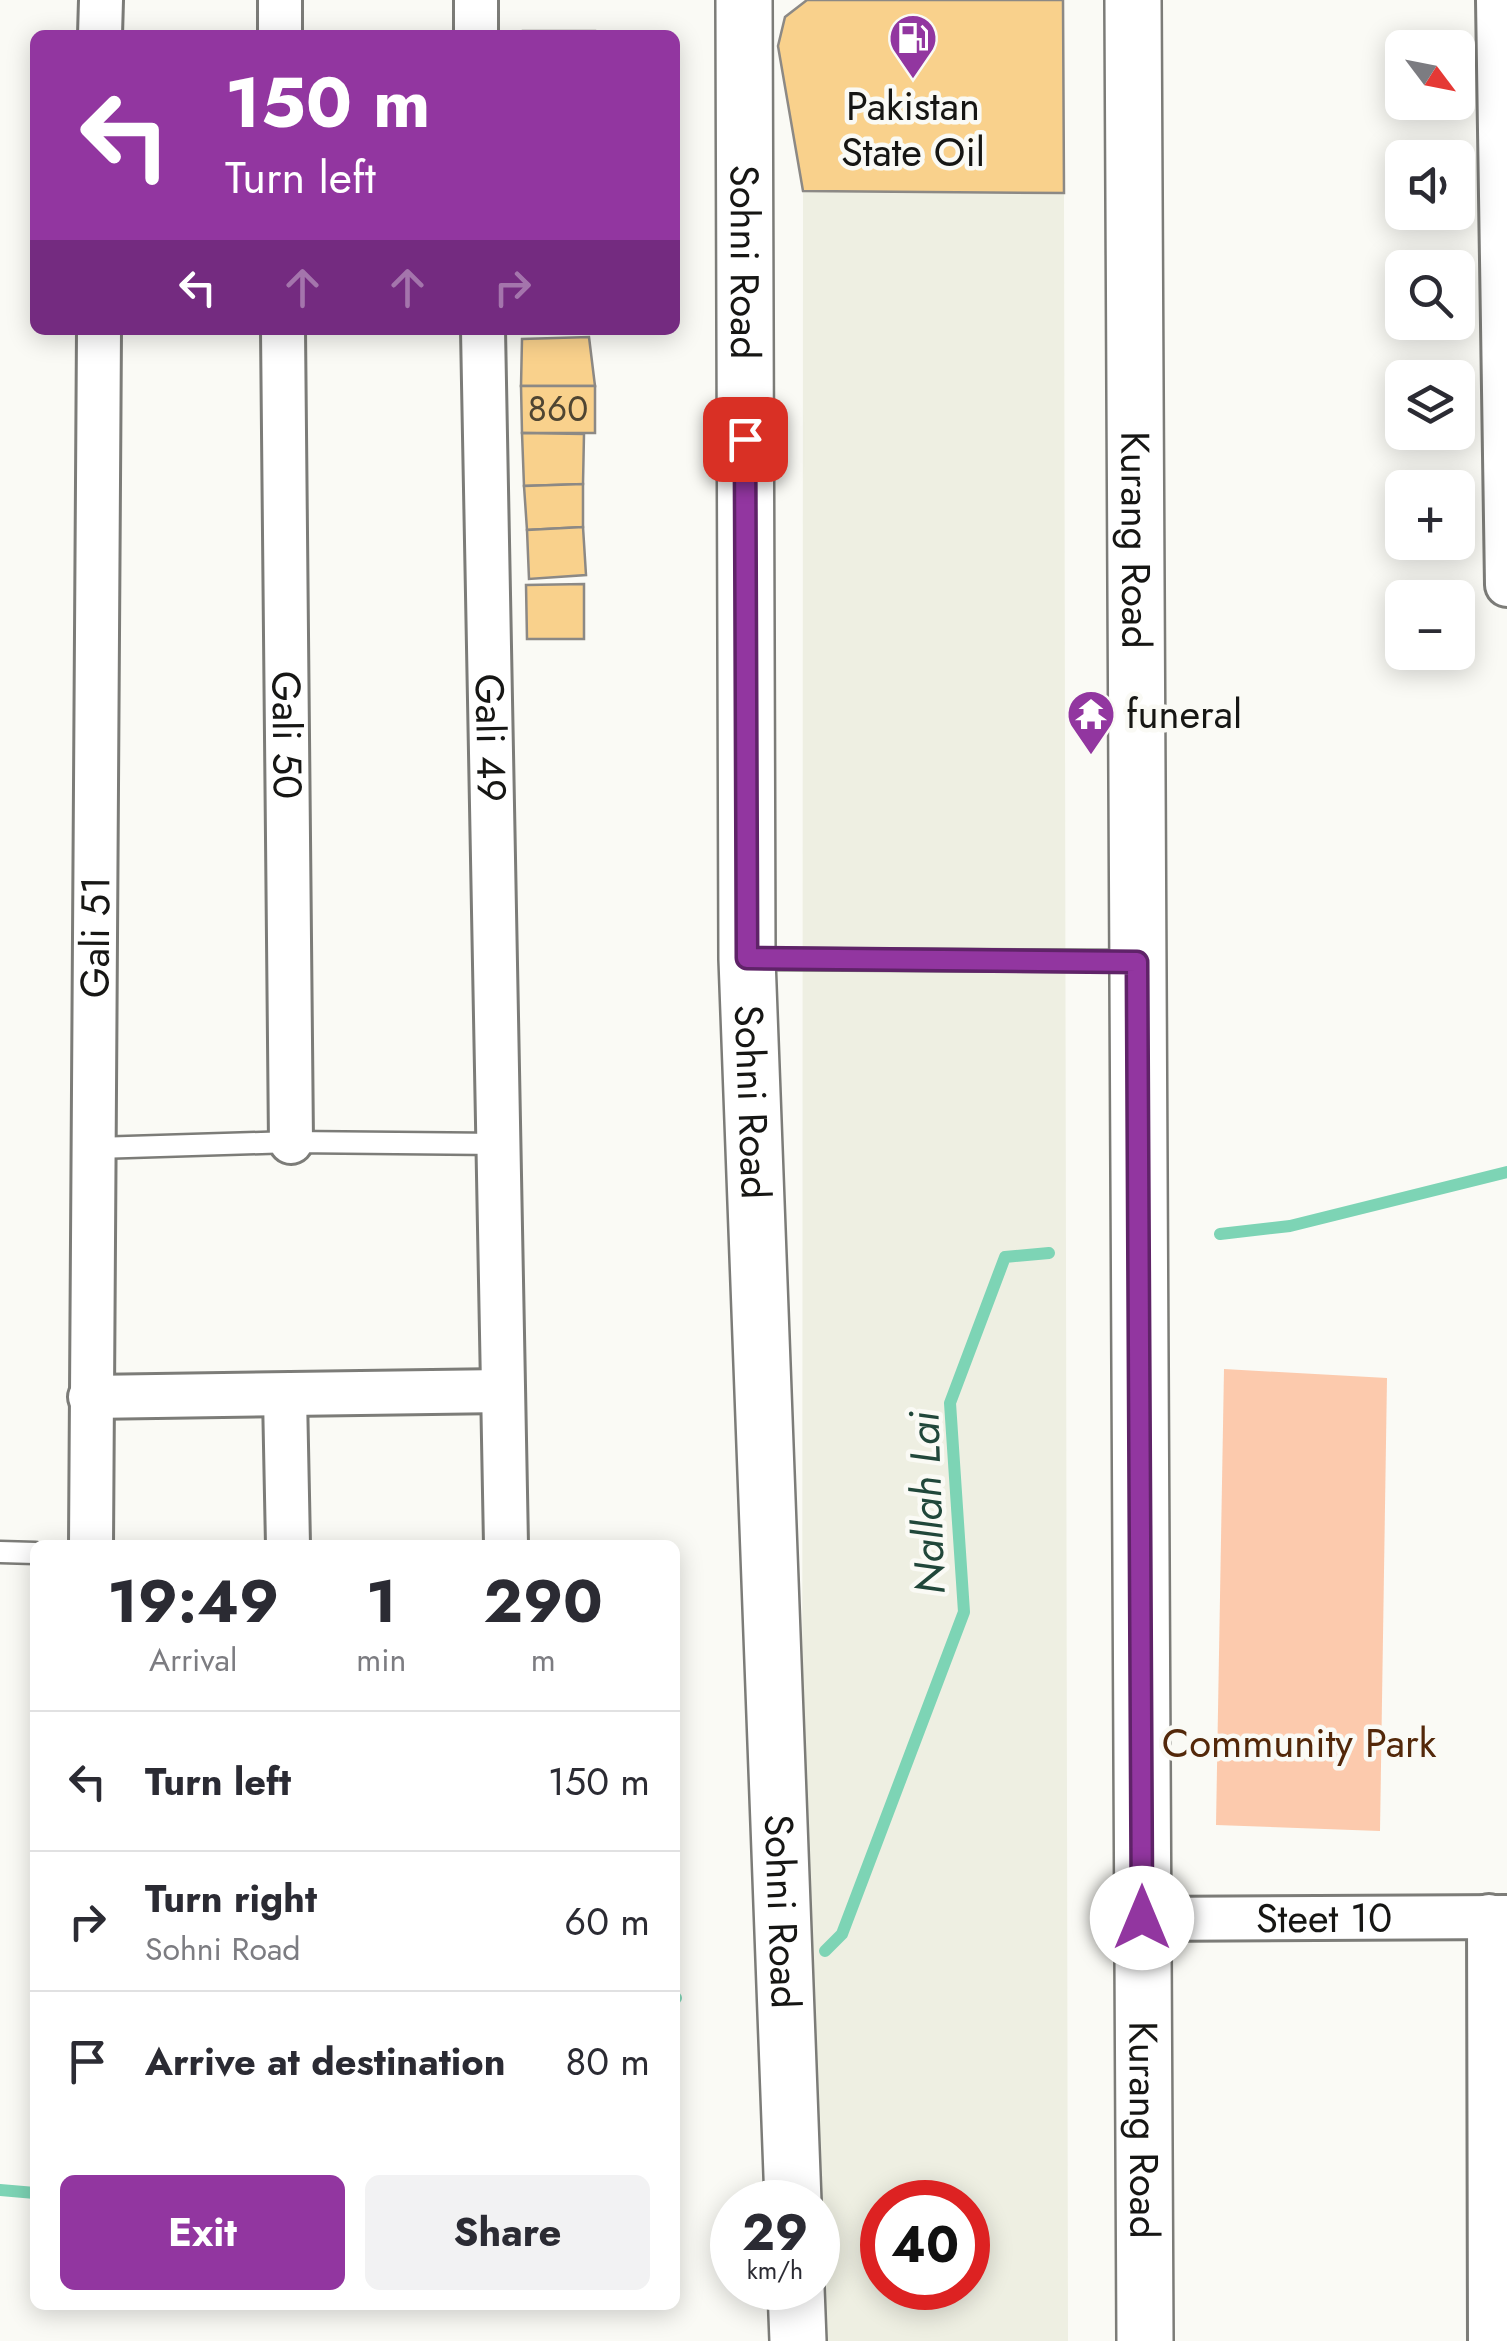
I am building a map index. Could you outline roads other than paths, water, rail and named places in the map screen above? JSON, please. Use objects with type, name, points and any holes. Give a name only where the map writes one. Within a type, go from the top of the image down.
[{"type":"street","points":[[100,0],[100,30]]},
{"type":"street","points":[[280,0],[280,30]]},
{"type":"street","points":[[476,0],[476,30]]},
{"type":"street","name":"Sohni Road","points":[[744,0],[747,958],[792,2180]]},
{"type":"street","name":"Kurang Road","points":[[1133,0],[1145,2341]]},
{"type":"street","points":[[1498,0],[1507,584]]},
{"type":"street","name":"Gali 51","points":[[91,1540],[99,335]]},
{"type":"street","name":"Gali 50","points":[[283,335],[292,1142]]},
{"type":"street","name":"Gali 49","points":[[483,335],[506,1540]]},
{"type":"street","points":[[90,1397],[503,1392]]},
{"type":"street","points":[[285,1396],[288,1540]]},
{"type":"street","points":[[1490,2341],[1498,1916]]},
{"type":"street","name":"Steet 10","points":[[1142,1918],[1498,1916]]},
{"type":"street","points":[[797,2310],[798,2341]]},
{"type":"lane","points":[[747,958],[1137,962]]},
{"type":"lane","points":[[96,1148],[292,1142],[500,1144]]},
{"type":"lane","points":[[0,1552],[30,1553]]},
{"type":"waterway","name":"Nallah Lai","points":[[1220,1234],[1290,1226],[1507,1172]]},
{"type":"waterway","name":"Nallah Lai","points":[[825,1951],[842,1934],[964,1612],[950,1403],[1005,1257],[1049,1253]]},
{"type":"waterway","name":"Nallah Lai","points":[[0,2190],[30,2193]]},
{"type":"place","name":"Pakistan State Oil","points":[[913,80]]},
{"type":"place","name":"funeral","points":[[1091,756]]},
{"type":"park label","name":"Community Park","points":[[1299,1743]]}]
